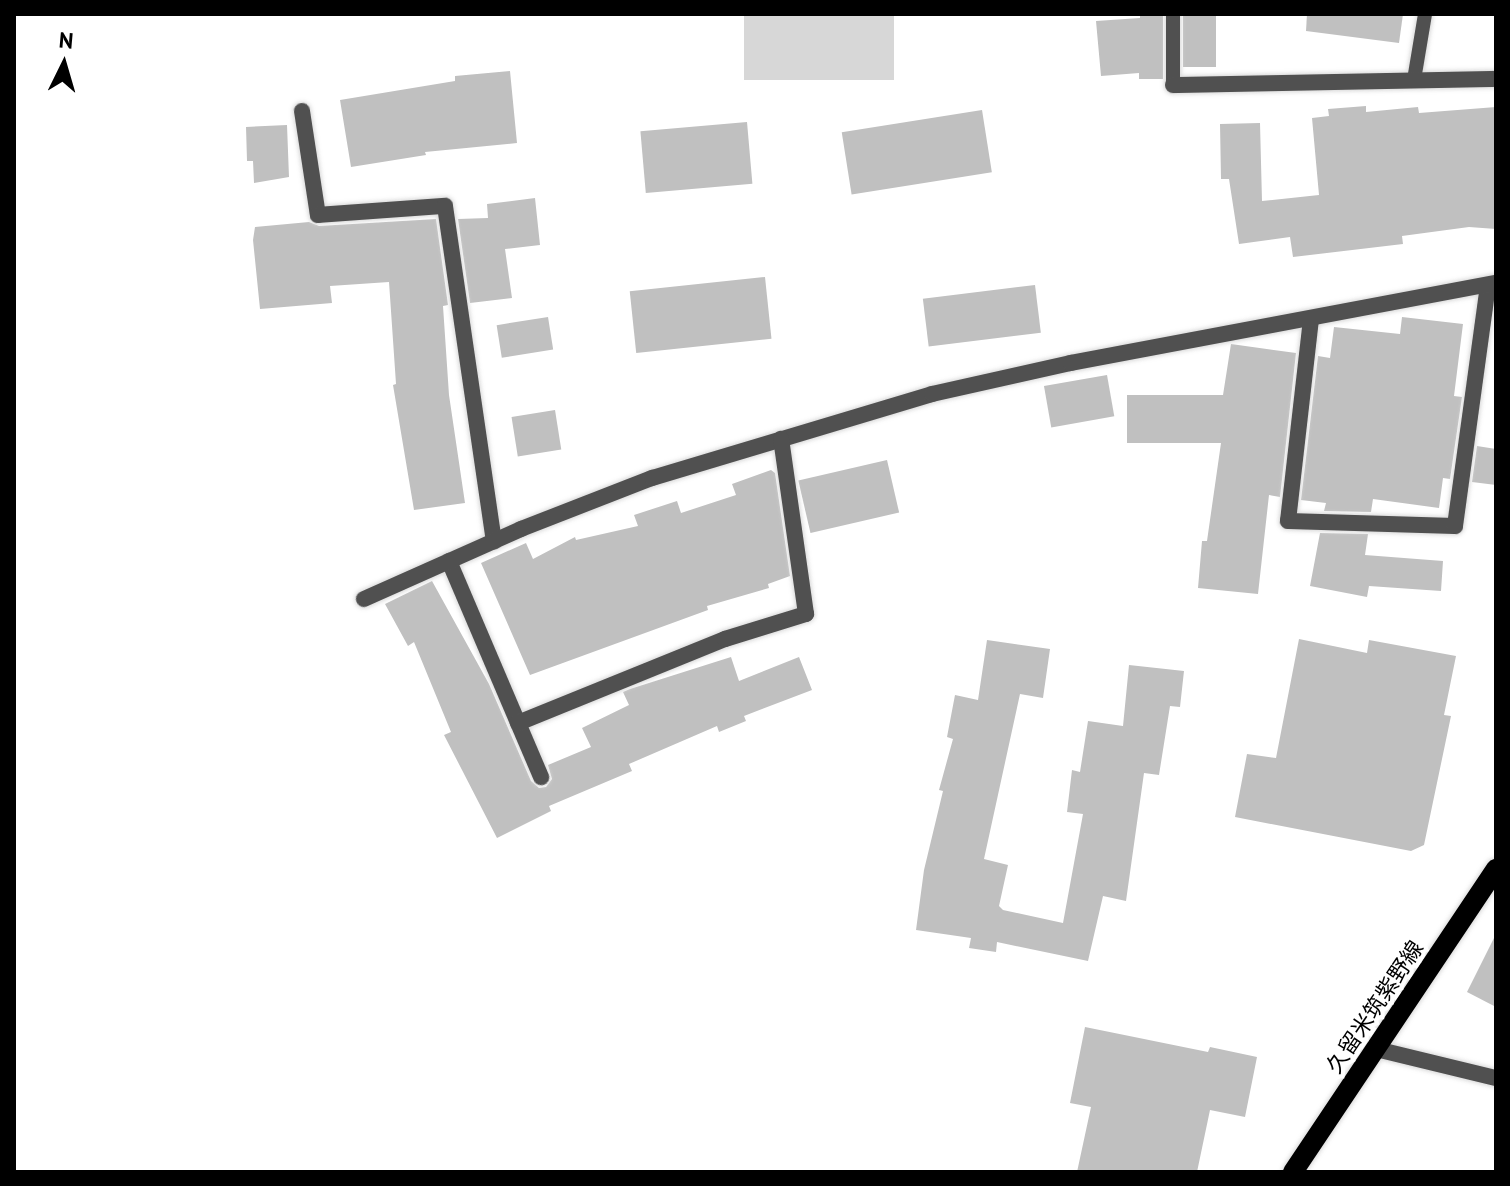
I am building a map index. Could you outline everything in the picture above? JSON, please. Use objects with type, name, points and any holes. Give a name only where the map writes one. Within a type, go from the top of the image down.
[{"type":"main road","name":"久留米筑紫野線","points":[[1293,1172],[1496,869]]},
{"type":"street","points":[[1173,85],[1496,79]]},
{"type":"street","points":[[302,111],[318,215],[445,206],[494,541]]},
{"type":"street","points":[[364,599],[494,541],[652,478],[948,390],[1071,363],[1492,284],[1455,526],[1288,521],[1311,319]]},
{"type":"street","points":[[518,723],[725,639],[806,614],[781,439]]},
{"type":"street","points":[[449,561],[541,777]]},
{"type":"street","points":[[1376,1049],[1496,1078]]},
{"type":"lane","points":[[1173,14],[1173,85]]},
{"type":"lane","points":[[1414,80],[1425,14]]},
{"type":"shaded area","points":[[744,14],[894,14],[894,80],[744,80]]},
{"type":"building","points":[[1140,14],[1163,14],[1163,79],[1139,79],[1139,73],[1101,76],[1096,21],[1140,18]]},
{"type":"building","points":[[1183,14],[1216,14],[1216,67],[1183,67]]},
{"type":"building","points":[[1307,14],[1403,14],[1399,43],[1306,31]]},
{"type":"building","points":[[510,71],[517,143],[425,152],[426,155],[351,167],[340,100],[455,81],[455,76]]},
{"type":"building","points":[[1366,106],[1366,112],[1418,107],[1419,113],[1496,107],[1496,229],[1469,227],[1402,236],[1403,244],[1293,257],[1290,237],[1239,244],[1229,179],[1221,179],[1220,124],[1260,123],[1262,201],[1319,195],[1312,118],[1329,116],[1328,109]]},
{"type":"building","points":[[982,110],[992,172],[852,194],[842,132]]},
{"type":"building","points":[[747,122],[752,184],[646,193],[640,131]]},
{"type":"building","points":[[287,125],[289,177],[254,183],[253,161],[247,161],[246,127]]},
{"type":"building","points":[[535,198],[540,245],[505,249],[512,298],[470,303],[458,219],[488,218],[487,204]]},
{"type":"building","points":[[436,219],[448,305],[443,306],[449,395],[465,503],[414,510],[393,385],[396,384],[389,282],[330,286],[332,303],[260,309],[253,240],[255,227],[309,222],[319,226]]},
{"type":"building","points":[[765,277],[771,339],[636,353],[630,291]]},
{"type":"building","points":[[1035,285],[1041,333],[929,346],[923,299]]},
{"type":"building","points":[[548,317],[553,350],[502,358],[497,325]]},
{"type":"building","points":[[1402,317],[1463,324],[1454,396],[1462,397],[1450,479],[1443,478],[1439,508],[1373,499],[1371,512],[1324,511],[1326,503],[1301,500],[1318,356],[1330,358],[1334,327],[1400,334]]},
{"type":"building","points":[[1231,344],[1296,353],[1280,497],[1269,495],[1258,594],[1198,588],[1202,541],[1207,541],[1221,443],[1127,443],[1127,395],[1223,395]]},
{"type":"building","points":[[1107,375],[1114,416],[1051,427],[1044,386]]},
{"type":"building","points":[[555,410],[561,450],[518,456],[512,417]]},
{"type":"building","points":[[1477,446],[1496,449],[1496,485],[1472,482]]},
{"type":"building","points":[[887,460],[899,513],[810,533],[798,480]]},
{"type":"building","points":[[771,470],[775,473],[790,576],[768,584],[769,588],[707,606],[708,610],[530,675],[481,563],[526,543],[533,559],[575,537],[576,540],[638,526],[634,515],[677,501],[681,513],[736,495],[732,484]]},
{"type":"building","points":[[1320,533],[1368,534],[1365,555],[1443,561],[1441,591],[1369,586],[1367,597],[1310,586]]},
{"type":"building","points":[[432,581],[489,684],[531,781],[539,788],[546,787],[552,779],[548,765],[591,747],[582,728],[629,705],[623,692],[630,689],[731,657],[739,681],[799,657],[812,690],[744,716],[746,721],[719,732],[717,726],[629,764],[632,771],[549,806],[551,811],[497,838],[444,735],[451,732],[414,642],[408,646],[385,604]]},
{"type":"building","points":[[1299,639],[1367,653],[1369,640],[1456,656],[1444,715],[1451,716],[1424,845],[1411,851],[1235,817],[1247,754],[1276,758]]},
{"type":"building","points":[[987,640],[1050,649],[1043,698],[1020,694],[984,859],[1008,865],[999,906],[1003,910],[1063,923],[1083,814],[1067,812],[1072,770],[1080,772],[1088,721],[1123,726],[1129,665],[1184,671],[1180,707],[1170,706],[1159,775],[1144,773],[1126,901],[1103,896],[1088,961],[997,942],[996,952],[969,948],[971,938],[916,930],[924,870],[943,791],[939,790],[953,739],[947,737],[955,695],[978,700]]},
{"type":"building","points":[[1496,934],[1496,1007],[1467,992]]},
{"type":"building","points":[[1085,1027],[1208,1052],[1210,1047],[1257,1057],[1245,1117],[1210,1110],[1197,1172],[1077,1172],[1091,1107],[1070,1103]]}]
